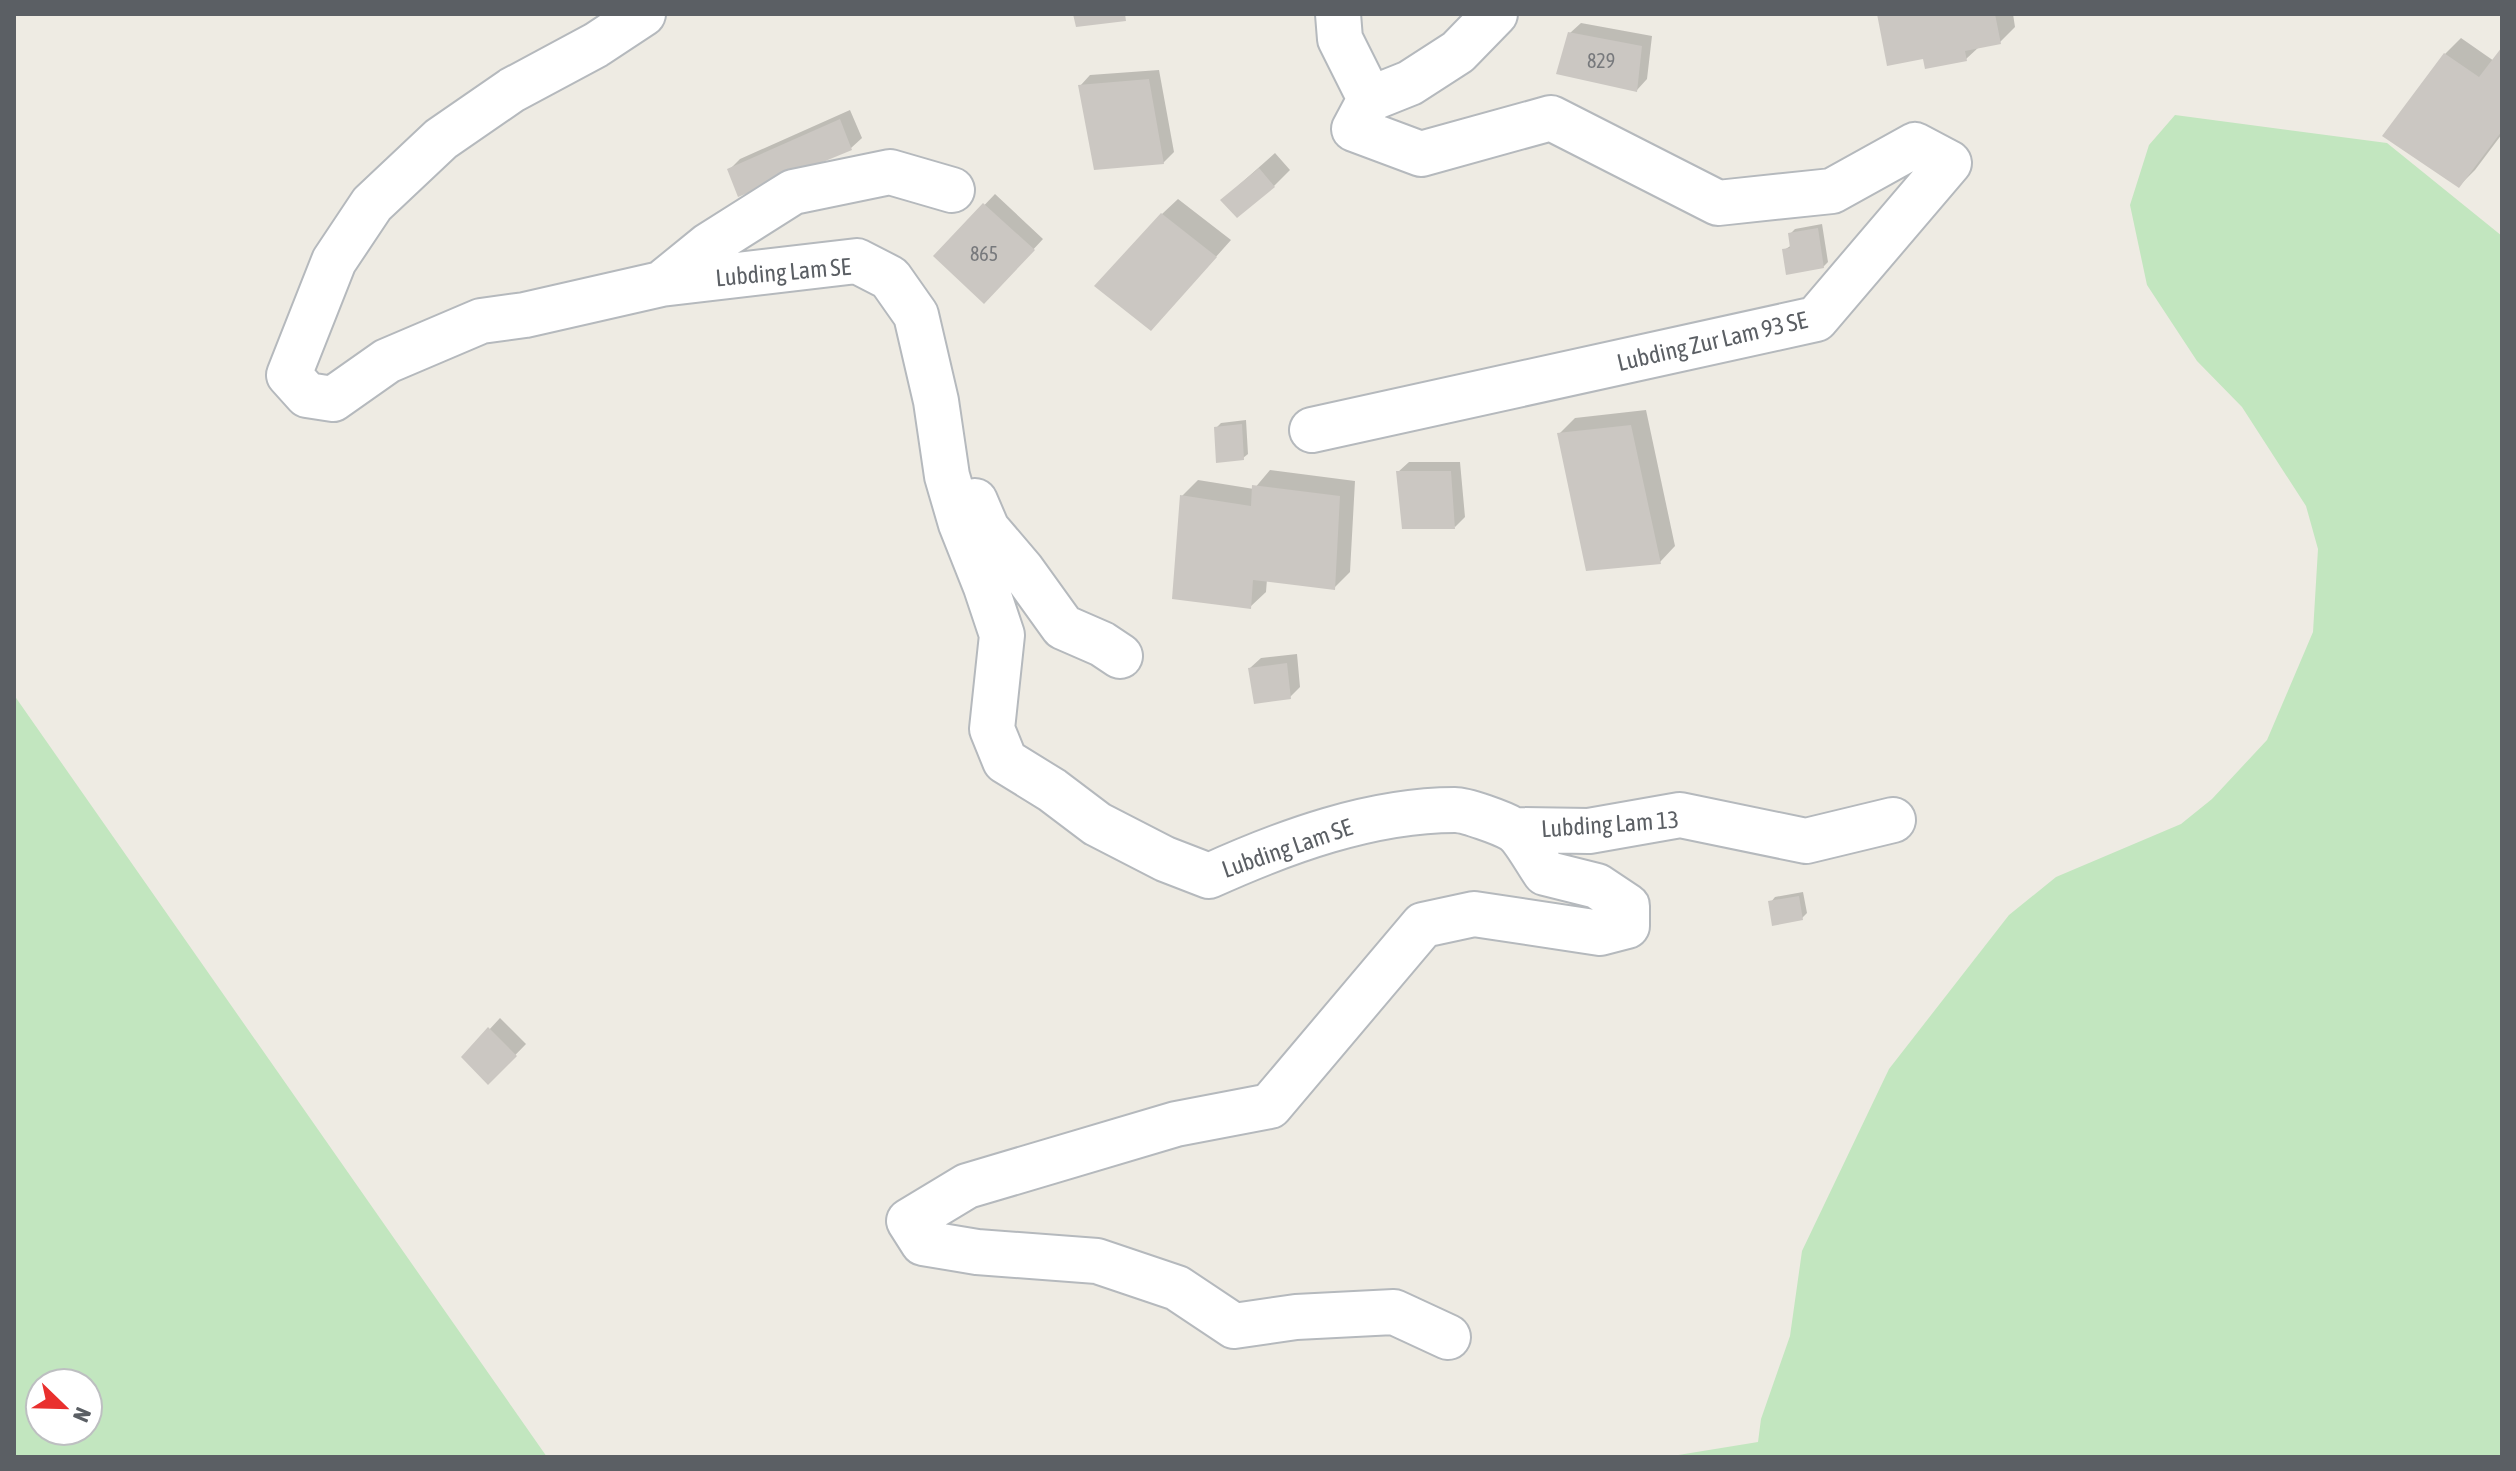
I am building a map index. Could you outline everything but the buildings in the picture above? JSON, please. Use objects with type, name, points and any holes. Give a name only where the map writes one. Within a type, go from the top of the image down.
[{"type":"street","name":"Lubding Lam SE","points":[[643,14],[596,45],[512,90],[441,139],[372,204],[334,261],[289,375],[307,395],[333,399],[387,361],[481,321],[525,315],[661,284],[857,261],[890,278],[916,315],[936,401],[947,476],[961,524],[1002,635],[992,729],[1005,761],[1052,790],[1097,824],[1165,859],[1209,876],[1276,849],[1380,818],[1458,810],[1515,830]]},
{"type":"street","points":[[1338,14],[1340,39],[1370,99],[1410,83],[1458,52],[1495,14]]},
{"type":"street","name":"Lubding Zur Lam 93 SE","points":[[1312,430],[1816,319],[1949,163],[1915,145],[1832,191],[1718,203],[1551,118],[1421,154],[1354,129],[1370,99]]},
{"type":"street","points":[[661,284],[709,245],[793,192],[890,172],[952,190]]},
{"type":"street","points":[[947,476],[973,495],[987,529],[1022,570],[1063,627],[1102,644],[1120,656]]},
{"type":"street","name":"Lubding Lam 13","points":[[1515,830],[1589,831],[1680,815],[1806,841],[1893,820]]},
{"type":"street","points":[[1448,1337],[1394,1312],[1296,1317],[1234,1326],[1177,1288],[1097,1261],[977,1252],[923,1243],[909,1221],[967,1186],[1176,1124],[1270,1106],[1423,925],[1474,914],[1600,933],[1627,926],[1627,906],[1597,886],[1545,873],[1515,830]]},
{"type":"green space","points":[[2175,115],[2387,143],[2502,236],[2502,1457],[1666,1457],[1758,1442],[1761,1419],[1790,1336],[1802,1251],[1889,1069],[2009,915],[2056,877],[2181,824],[2212,799],[2267,740],[2313,632],[2318,549],[2306,506],[2242,407],[2197,361],[2147,285],[2130,205],[2149,145]]},
{"type":"green space","points":[[14,695],[547,1457],[14,1457]]}]
